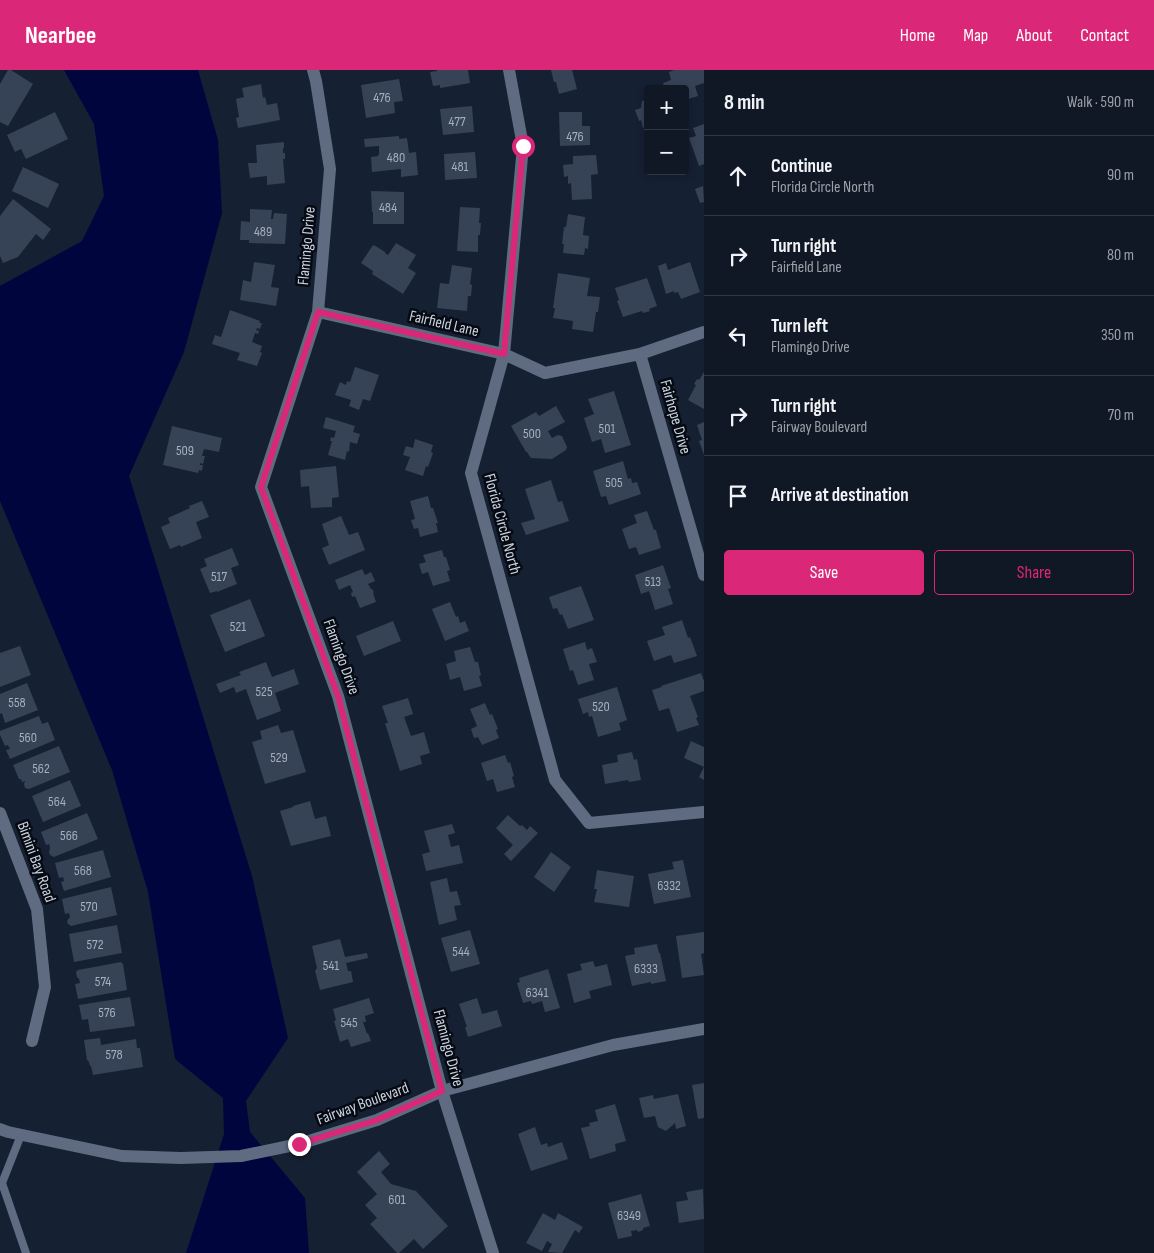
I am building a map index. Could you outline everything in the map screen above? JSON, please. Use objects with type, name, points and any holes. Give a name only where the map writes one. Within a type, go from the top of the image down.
[{"type":"street","name":"Flamingo Drive","points":[[313,70],[330,169],[318,312],[261,487],[338,696],[442,1091],[493,1253]]},
{"type":"street","name":"Florida Circle North","points":[[509,70],[523,146],[504,354],[471,473],[555,780],[589,824],[704,812]]},
{"type":"street","name":"Fairfield Lane","points":[[318,312],[504,354],[545,373],[640,354],[704,332]]},
{"type":"street","name":"Fairhope Drive","points":[[640,354],[704,575]]},
{"type":"street","name":"Bimini Bay Road","points":[[0,813],[37,909],[45,987],[32,1040]]},
{"type":"street","name":"Fairway Boulevard","points":[[0,1129],[122,1156],[181,1158],[240,1156],[299,1144],[377,1120],[442,1091],[613,1045],[704,1030]]},
{"type":"lane","points":[[21,1135],[1,1184],[26,1253]]},
{"type":"shaded area","points":[[64,70],[198,70],[218,140],[222,213],[184,352],[129,476],[252,876],[288,1038],[246,1101],[250,1132],[305,1198],[309,1253],[186,1253],[224,1134],[223,1098],[175,1059],[148,892],[112,770],[0,501],[0,286],[82,241],[104,196],[94,124]]},
{"type":"building","points":[[8,70],[33,84],[8,126],[0,122],[0,84]]},
{"type":"building","points":[[437,70],[468,70],[470,83],[440,88],[440,85],[433,86],[430,72]]},
{"type":"building","points":[[551,70],[572,70],[577,89],[559,94]]},
{"type":"building","points":[[674,70],[704,70],[704,83],[695,86],[698,96],[689,99],[689,85],[664,85],[663,83],[671,80],[669,72]]},
{"type":"building","points":[[399,79],[403,101],[394,102],[395,113],[366,118],[361,85]]},
{"type":"building","points":[[261,84],[263,98],[265,97],[267,105],[277,103],[280,120],[238,128],[236,118],[239,117],[236,99],[244,97],[242,88]]},
{"type":"building","points":[[644,100],[643,128],[635,110],[641,108],[642,101]]},
{"type":"building","points":[[472,106],[474,132],[443,135],[440,109]]},
{"type":"building","points":[[55,112],[68,139],[26,159],[21,149],[15,152],[7,135]]},
{"type":"building","points":[[559,112],[582,112],[582,126],[590,126],[590,145],[560,146]]},
{"type":"building","points":[[704,124],[704,164],[699,166],[689,138],[696,136],[693,128]]},
{"type":"building","points":[[399,136],[399,139],[407,138],[409,153],[416,152],[418,175],[401,177],[401,169],[372,172],[371,157],[379,155],[379,146],[365,147],[364,139]]},
{"type":"building","points":[[284,142],[285,183],[267,185],[267,176],[250,178],[248,163],[257,163],[256,145]]},
{"type":"building","points":[[475,152],[477,178],[445,180],[444,154]]},
{"type":"building","points":[[596,155],[598,174],[591,175],[592,199],[572,200],[571,183],[568,184],[568,176],[564,177],[563,165],[573,164],[573,156]]},
{"type":"building","points":[[23,167],[59,184],[48,208],[12,191]]},
{"type":"building","points":[[703,186],[704,202],[700,203],[695,189]]},
{"type":"building","points":[[371,191],[404,192],[404,224],[373,224]]},
{"type":"building","points":[[13,199],[51,229],[43,240],[36,234],[18,257],[3,263],[0,256],[0,216]]},
{"type":"building","points":[[460,207],[480,208],[479,223],[481,223],[480,235],[478,235],[478,252],[457,251]]},
{"type":"building","points":[[250,209],[272,210],[271,219],[273,219],[274,213],[287,214],[285,244],[249,243],[249,240],[240,240],[241,221],[250,222]]},
{"type":"building","points":[[568,214],[585,217],[583,235],[589,236],[588,249],[585,248],[584,255],[563,253],[564,227],[566,227]]},
{"type":"building","points":[[396,243],[416,255],[408,268],[416,273],[403,294],[372,274],[373,271],[361,263],[373,245],[388,255]]},
{"type":"building","points":[[254,262],[275,265],[271,287],[279,288],[276,306],[240,300],[243,280],[251,282]]},
{"type":"building","points":[[690,262],[700,292],[681,299],[678,292],[674,293],[674,291],[666,294],[658,266],[666,263],[668,270]]},
{"type":"building","points":[[452,265],[472,268],[471,296],[468,296],[467,311],[437,308],[440,283],[449,284]]},
{"type":"building","points":[[558,273],[590,278],[587,296],[600,297],[593,332],[572,329],[573,321],[553,318]]},
{"type":"building","points":[[647,278],[657,306],[649,309],[650,311],[643,313],[642,311],[623,317],[617,301],[619,300],[615,288]]},
{"type":"building","points":[[230,310],[262,323],[260,329],[257,328],[258,334],[255,333],[252,342],[262,346],[260,352],[262,353],[257,366],[237,360],[240,353],[212,344],[215,335],[221,337]]},
{"type":"building","points":[[355,367],[379,375],[370,401],[363,399],[359,410],[349,406],[351,400],[335,395],[340,382],[346,385],[347,381],[350,382]]},
{"type":"building","points":[[704,372],[704,409],[688,400],[696,385],[694,384]]},
{"type":"building","points":[[614,391],[631,445],[605,453],[601,439],[592,442],[584,418],[594,414],[588,399]]},
{"type":"building","points":[[556,406],[565,422],[548,431],[552,438],[558,435],[562,436],[567,447],[566,450],[552,459],[531,458],[511,426],[536,412],[539,416]]},
{"type":"building","points":[[326,417],[355,426],[353,432],[360,434],[357,444],[350,442],[349,452],[347,451],[345,460],[328,455],[332,441],[330,441],[331,437],[334,438],[336,431],[323,428]]},
{"type":"building","points":[[704,422],[704,455],[699,441],[702,440],[697,425]]},
{"type":"building","points":[[172,426],[222,438],[219,452],[204,449],[202,456],[205,456],[203,464],[200,463],[200,465],[203,465],[202,471],[199,470],[198,473],[163,465]]},
{"type":"building","points":[[415,439],[433,445],[431,452],[433,453],[423,476],[405,470],[410,457],[403,455],[406,446],[413,448]]},
{"type":"building","points":[[623,461],[628,479],[631,478],[632,483],[637,482],[641,494],[609,505],[606,496],[601,497],[593,471]]},
{"type":"building","points":[[336,466],[339,497],[332,498],[332,507],[311,508],[309,486],[301,487],[300,470]]},
{"type":"building","points":[[551,480],[558,502],[562,501],[569,521],[526,535],[521,523],[535,519],[525,489]]},
{"type":"building","points":[[428,496],[438,523],[436,523],[438,532],[420,537],[418,528],[414,529],[411,520],[415,519],[410,501]]},
{"type":"building","points":[[202,501],[209,517],[196,522],[202,538],[181,547],[180,545],[170,549],[161,527],[170,523],[168,518]]},
{"type":"building","points":[[647,511],[654,530],[656,530],[661,548],[639,555],[636,547],[629,549],[622,529],[637,523],[634,515]]},
{"type":"building","points":[[341,516],[349,535],[358,532],[365,550],[329,565],[322,548],[329,545],[322,524]]},
{"type":"building","points":[[232,548],[239,565],[231,568],[237,584],[210,593],[200,569],[207,566],[204,559]]},
{"type":"building","points":[[442,550],[450,570],[447,571],[450,581],[433,586],[428,572],[422,574],[419,564],[426,562],[423,555]]},
{"type":"building","points":[[663,565],[671,588],[668,589],[673,604],[655,610],[649,591],[641,594],[635,575]]},
{"type":"building","points":[[362,569],[365,575],[371,572],[375,581],[368,584],[374,592],[376,602],[360,608],[355,596],[352,597],[351,593],[353,592],[350,585],[339,590],[335,580]]},
{"type":"building","points":[[581,586],[594,620],[568,629],[562,614],[560,615],[557,608],[553,609],[549,597]]},
{"type":"building","points":[[250,599],[265,636],[225,652],[210,615]]},
{"type":"building","points":[[450,602],[456,617],[458,616],[460,623],[465,621],[469,631],[445,641],[432,609]]},
{"type":"building","points":[[682,620],[697,656],[674,663],[671,655],[654,661],[647,641],[665,635],[662,627]]},
{"type":"building","points":[[393,621],[401,641],[364,656],[356,636]]},
{"type":"building","points":[[585,642],[587,650],[592,648],[597,662],[589,664],[594,680],[578,685],[573,670],[570,671],[563,649]]},
{"type":"building","points":[[20,646],[31,675],[0,687],[0,653]]},
{"type":"building","points":[[470,647],[475,662],[478,662],[482,686],[464,691],[460,677],[450,680],[446,664],[456,661],[454,651]]},
{"type":"building","points":[[266,662],[272,677],[294,669],[299,684],[275,693],[281,711],[257,720],[246,689],[236,693],[234,687],[220,693],[216,684],[241,675],[239,672]]},
{"type":"building","points":[[701,673],[704,681],[704,691],[690,696],[699,725],[677,732],[669,708],[659,711],[652,690]]},
{"type":"building","points":[[27,683],[38,710],[5,723],[2,713],[0,714],[0,694]]},
{"type":"building","points":[[617,687],[627,720],[619,723],[621,730],[598,737],[592,716],[589,717],[588,712],[583,714],[578,699]]},
{"type":"building","points":[[408,698],[413,714],[404,717],[411,736],[424,732],[430,753],[420,756],[422,764],[400,771],[385,723],[388,723],[382,706]]},
{"type":"building","points":[[485,703],[498,729],[496,730],[499,738],[482,745],[478,737],[474,738],[471,729],[477,726],[470,709]]},
{"type":"building","points":[[39,716],[42,724],[48,722],[55,740],[10,759],[6,750],[10,749],[8,745],[5,746],[0,731]]},
{"type":"building","points":[[278,725],[281,733],[293,730],[306,772],[265,784],[252,742],[262,739],[260,731]]},
{"type":"building","points":[[691,741],[704,747],[704,767],[684,758]]},
{"type":"building","points":[[59,746],[70,772],[29,789],[25,788],[25,781],[22,782],[19,779],[13,765]]},
{"type":"building","points":[[632,752],[634,760],[637,759],[641,780],[605,784],[602,765],[618,762],[617,755]]},
{"type":"building","points":[[505,755],[508,763],[510,762],[515,787],[497,792],[493,779],[487,781],[481,763]]},
{"type":"building","points":[[704,767],[704,780],[699,777]]},
{"type":"building","points":[[70,780],[81,806],[43,822],[32,796]]},
{"type":"building","points":[[310,801],[315,819],[326,816],[331,836],[291,846],[280,811]]},
{"type":"building","points":[[87,813],[98,839],[54,857],[50,855],[49,844],[46,845],[41,832]]},
{"type":"building","points":[[508,815],[520,826],[522,825],[527,830],[530,826],[538,833],[511,861],[504,854],[513,845],[496,828]]},
{"type":"building","points":[[452,824],[455,833],[448,835],[451,847],[459,845],[463,863],[426,871],[422,854],[430,852],[424,831]]},
{"type":"building","points":[[103,850],[111,877],[64,891],[61,882],[64,881],[63,877],[59,878],[55,863]]},
{"type":"building","points":[[551,852],[571,867],[554,892],[534,877]]},
{"type":"building","points":[[683,860],[691,897],[654,904],[648,874],[674,869],[672,862]]},
{"type":"building","points":[[597,870],[634,876],[629,907],[594,902],[597,889],[594,889]]},
{"type":"building","points":[[447,878],[450,892],[457,891],[461,905],[454,906],[457,920],[439,925],[430,882]]},
{"type":"building","points":[[111,887],[117,915],[71,926],[68,924],[67,921],[70,917],[69,913],[65,914],[62,899]]},
{"type":"building","points":[[117,925],[122,953],[74,962],[69,934]]},
{"type":"building","points":[[470,930],[480,964],[451,972],[441,938]]},
{"type":"building","points":[[704,932],[704,953],[701,954],[704,975],[682,978],[676,936]]},
{"type":"building","points":[[340,939],[345,957],[367,953],[368,958],[346,963],[348,971],[351,971],[353,982],[320,990],[315,971],[317,968],[312,946]]},
{"type":"building","points":[[657,944],[666,981],[632,986],[625,956],[635,954],[634,948]]},
{"type":"building","points":[[593,961],[595,967],[607,964],[612,985],[589,991],[591,998],[574,1003],[567,974],[582,970],[580,964]]},
{"type":"building","points":[[121,962],[123,964],[127,990],[78,999],[75,984],[80,983],[76,972],[78,970]]},
{"type":"building","points":[[548,969],[560,1008],[545,1012],[542,1001],[532,1004],[531,1001],[523,1003],[517,983],[520,982],[519,978]]},
{"type":"building","points":[[130,997],[135,1026],[90,1032],[88,1019],[82,1020],[79,1005]]},
{"type":"building","points":[[369,998],[374,1013],[365,1016],[366,1022],[363,1022],[371,1041],[351,1047],[348,1039],[340,1042],[334,1021],[336,1020],[333,1009]]},
{"type":"building","points":[[477,998],[482,1014],[497,1010],[502,1026],[468,1037],[465,1027],[467,1027],[459,1004]]},
{"type":"building","points":[[100,1038],[101,1045],[136,1039],[137,1048],[140,1048],[143,1067],[93,1075],[87,1060],[84,1040]]},
{"type":"building","points":[[704,1083],[704,1118],[698,1119],[692,1085]]},
{"type":"building","points":[[678,1094],[686,1126],[676,1129],[675,1123],[666,1131],[658,1127],[655,1116],[644,1118],[639,1098],[653,1095],[654,1099]]},
{"type":"building","points":[[615,1104],[626,1141],[615,1144],[616,1151],[590,1159],[581,1128],[590,1126],[589,1123],[598,1121],[595,1110]]},
{"type":"building","points":[[535,1127],[541,1145],[547,1143],[548,1147],[562,1142],[568,1159],[531,1171],[518,1134]]},
{"type":"building","points":[[379,1151],[390,1164],[381,1172],[391,1184],[416,1191],[448,1226],[423,1249],[414,1239],[397,1253],[370,1224],[377,1218],[365,1205],[377,1194],[357,1172]]},
{"type":"building","points":[[703,1189],[704,1219],[679,1223],[676,1202],[688,1200],[686,1192]]},
{"type":"building","points":[[641,1194],[650,1226],[638,1232],[637,1230],[631,1231],[632,1236],[618,1239],[608,1203]]},
{"type":"building","points":[[543,1213],[555,1220],[558,1213],[583,1227],[579,1233],[575,1230],[562,1253],[548,1252],[552,1244],[547,1241],[542,1251],[526,1243]]},
{"type":"route","points":[[299,1144],[377,1120],[442,1091],[338,696],[261,487],[318,312],[504,354],[523,146]]}]
